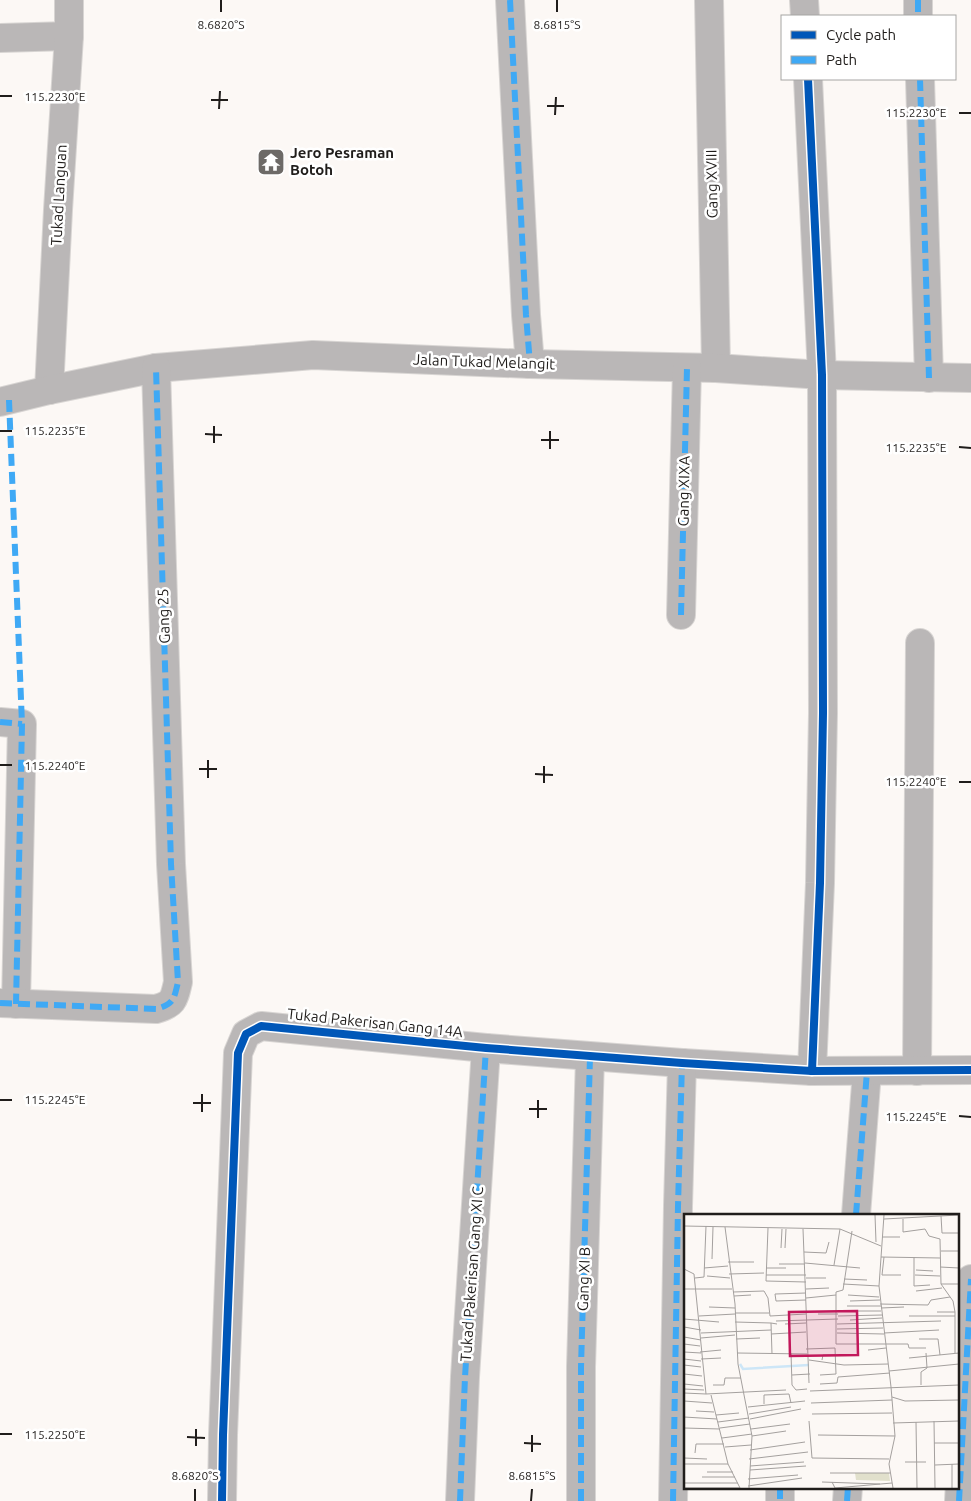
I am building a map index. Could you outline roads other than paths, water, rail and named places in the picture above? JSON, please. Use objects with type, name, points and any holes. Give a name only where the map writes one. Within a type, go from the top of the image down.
[{"type":"street","name":"Tukad Languan","points":[[49,390],[69,36],[69,0]]},
{"type":"street","points":[[510,0],[530,364]]},
{"type":"street","name":"Gang XVIII","points":[[709,0],[716,368]]},
{"type":"street","points":[[804,0],[805,15]]},
{"type":"street","points":[[918,0],[918,15]]},
{"type":"street","points":[[0,38],[69,36]]},
{"type":"street","points":[[808,80],[822,375],[823,713],[820,883],[812,1071]]},
{"type":"street","points":[[920,80],[929,378]]},
{"type":"street","name":"Jalan Tukad Melangit","points":[[0,402],[156,368],[313,355],[530,364],[716,368],[822,375],[971,378]]},
{"type":"street","name":"Gang 25","points":[[8,1004],[156,1009],[168,1006],[175,996],[178,982],[171,864],[156,368]]},
{"type":"street","name":"Gang XIXA","points":[[681,615],[687,368]]},
{"type":"street","points":[[917,1071],[920,643]]},
{"type":"street","points":[[0,722],[22,724],[8,1004]]},
{"type":"street","name":"Tukad Pakerisan Gang 14A","points":[[222,1501],[238,1053],[246,1034],[260,1026],[590,1057],[812,1071],[971,1070]]},
{"type":"street","name":"Tukad Pakerisan Gang XI C","points":[[460,1501],[465,1377],[486,1048]]},
{"type":"street","name":"Gang XI B","points":[[581,1501],[581,1367],[590,1057]]},
{"type":"street","points":[[673,1501],[682,1063]]},
{"type":"street","points":[[856,1214],[867,1071]]},
{"type":"street","points":[[959,1501],[971,1280]]},
{"type":"street","points":[[780,1488],[780,1501]]},
{"type":"street","points":[[847,1501],[848,1488]]},
{"type":"place","name":"Jero Pesraman Botoh","points":[[271,162]]}]
